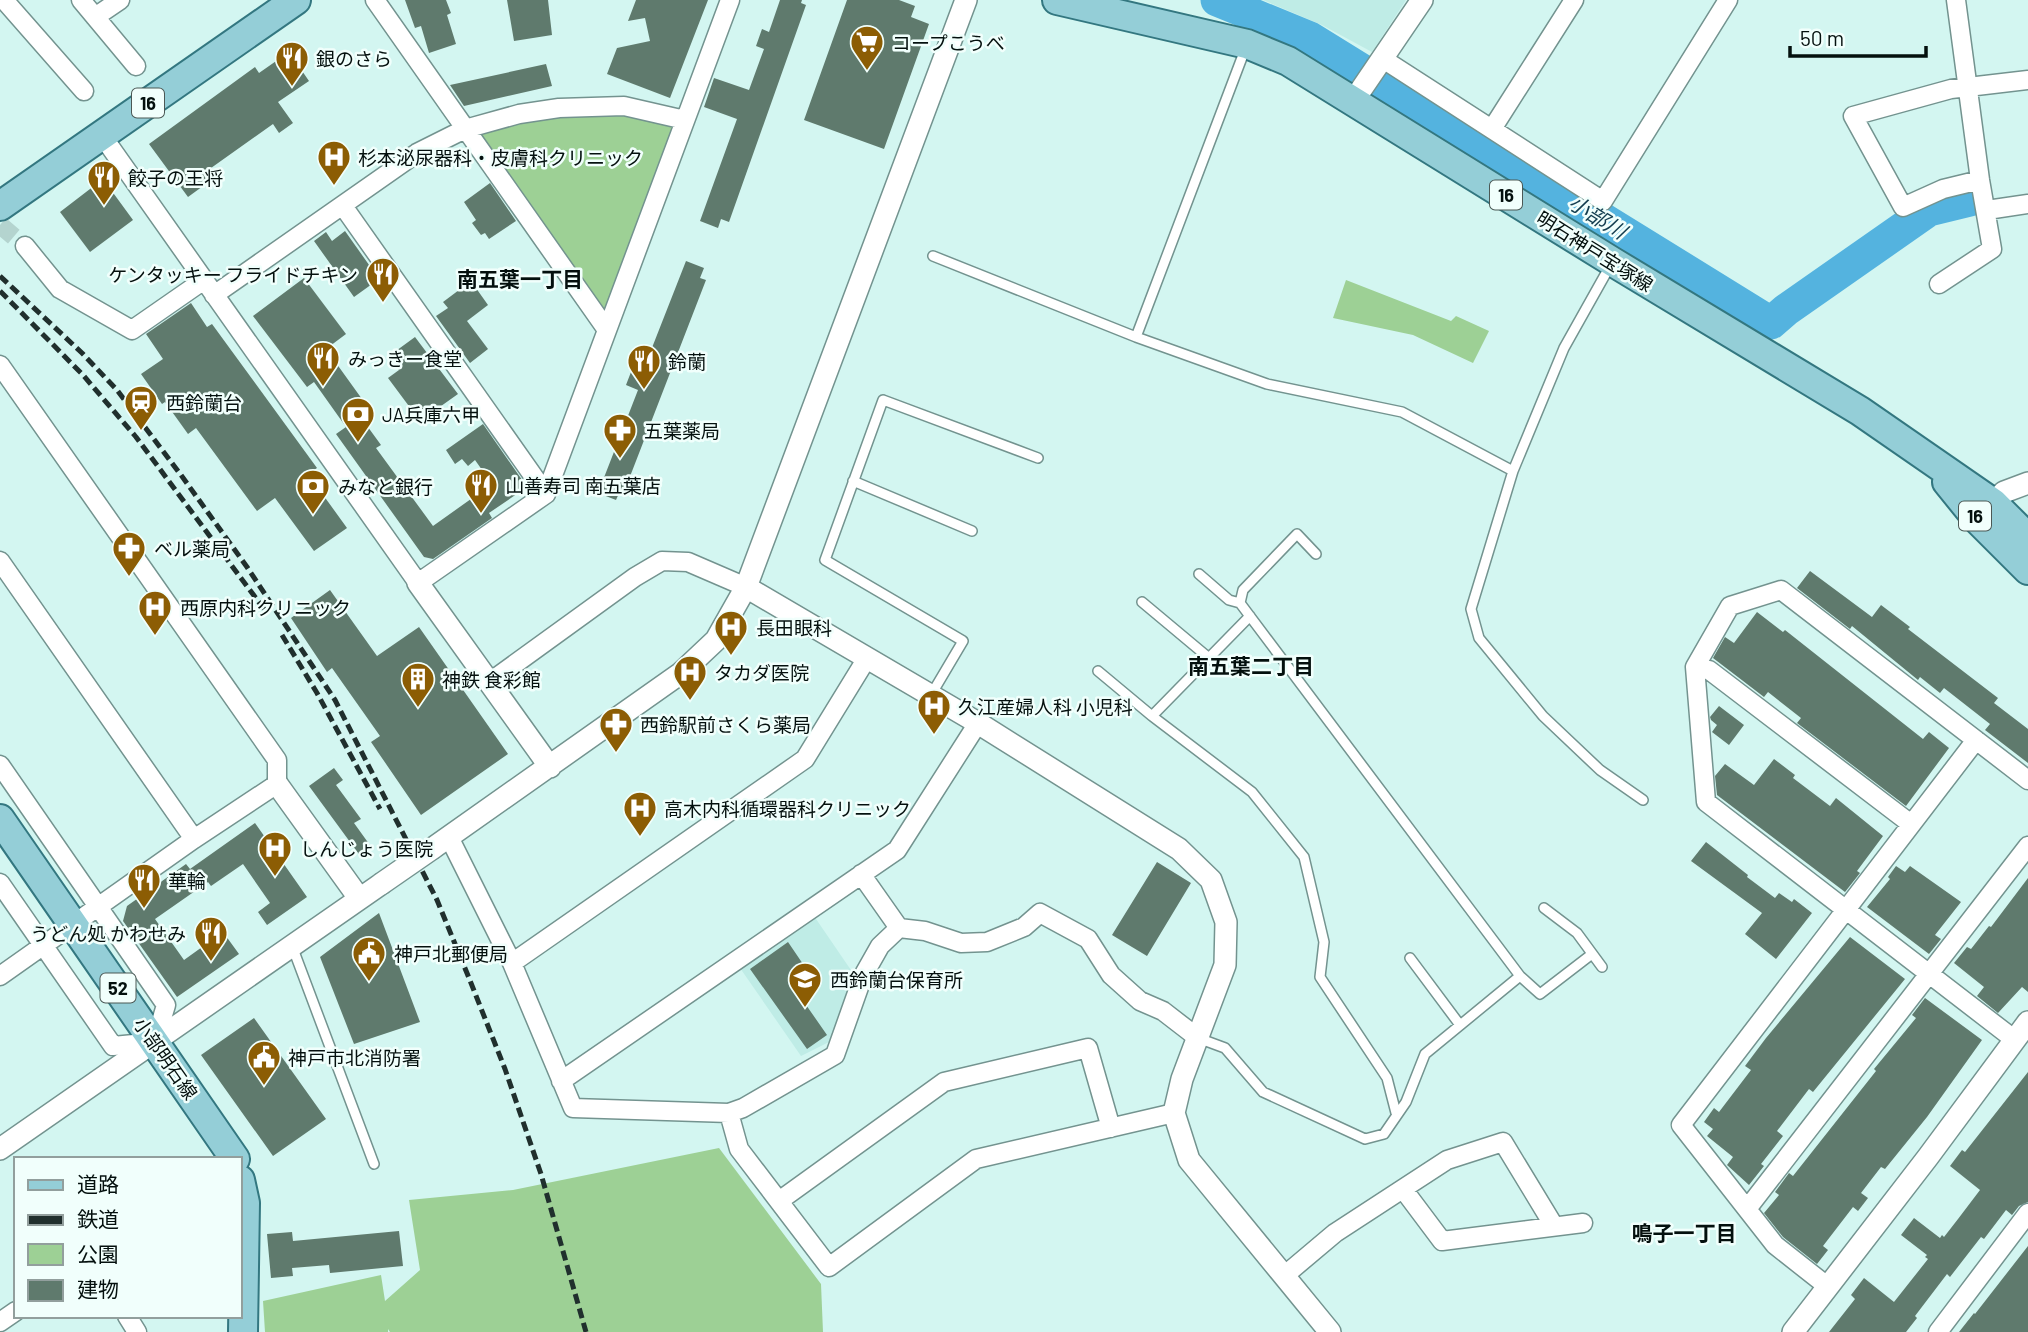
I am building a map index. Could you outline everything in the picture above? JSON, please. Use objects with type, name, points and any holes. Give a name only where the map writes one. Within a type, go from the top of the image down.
[{"type":"main road","name":"16","points":[[0,206],[296,0]]},
{"type":"main road","name":"明石神戸宝塚線","points":[[1057,0],[1247,44],[1358,94],[1613,262],[1860,411],[1927,457],[1985,511],[2028,538]]},
{"type":"main road","name":"明石神戸宝塚線","points":[[1985,511],[2028,570]]},
{"type":"main road","name":"小部明石線","points":[[0,819],[155,1042],[231,1157]]},
{"type":"main road","name":"小部明石線","points":[[242,1191],[245,1203],[243,1332]]},
{"type":"street","points":[[4,0],[84,91]]},
{"type":"street","points":[[81,0],[136,66]]},
{"type":"street","points":[[95,17],[120,0]]},
{"type":"street","points":[[375,0],[607,330]]},
{"type":"street","points":[[418,583],[546,494],[730,0]]},
{"type":"street","points":[[0,1149],[550,767],[699,658],[716,640],[746,587],[966,0]]},
{"type":"street","points":[[1358,94],[1422,0]]},
{"type":"street","points":[[1492,130],[1574,0]]},
{"type":"street","points":[[1383,58],[1603,201],[1728,0]]},
{"type":"street","points":[[1939,284],[1992,249],[1956,0]]},
{"type":"street","points":[[1980,180],[1943,189],[1903,207],[1853,116],[1951,89],[2028,80]]},
{"type":"street","points":[[25,246],[60,289],[132,330],[209,287],[342,206],[417,153],[465,128],[519,114],[559,108],[624,106],[685,120]]},
{"type":"street","points":[[102,134],[550,767]]},
{"type":"street","points":[[1987,210],[2028,204]]},
{"type":"street","points":[[342,206],[546,494]]},
{"type":"street","points":[[0,365],[277,760],[277,784],[359,898]]},
{"type":"street","points":[[0,398],[16,387]]},
{"type":"street","points":[[1985,511],[2004,492],[2028,483]]},
{"type":"street","points":[[0,561],[194,839]]},
{"type":"street","points":[[490,682],[635,577],[662,561],[688,562],[746,587],[931,695],[1179,849],[1211,880],[1226,922],[1225,965],[1182,1079],[1174,1113],[1189,1160],[1330,1332]]},
{"type":"street","points":[[2015,1040],[1706,802],[1695,667],[1730,606],[1781,590],[2028,780]]},
{"type":"street","points":[[512,963],[805,759],[867,658]]},
{"type":"street","points":[[1695,667],[1709,670],[1911,824]]},
{"type":"street","points":[[561,1081],[897,850],[978,723]]},
{"type":"street","points":[[1827,1286],[1775,1245],[1681,1125],[1976,740]]},
{"type":"street","points":[[0,765],[166,1005],[155,1042]]},
{"type":"street","points":[[0,976],[277,784]]},
{"type":"street","points":[[441,843],[512,963],[573,1108],[729,1113],[743,1108],[835,1055],[863,976],[880,946],[900,928]]},
{"type":"street","points":[[1747,1209],[2028,846]]},
{"type":"street","points":[[861,874],[900,928],[925,931],[961,943],[988,942],[1024,927],[1040,913],[1088,939],[1111,975],[1140,1001],[1163,1011],[1198,1038]]},
{"type":"street","points":[[0,883],[113,1046],[155,1042]]},
{"type":"street","points":[[1793,1332],[2028,1022]]},
{"type":"street","points":[[779,1201],[944,1082],[1088,1048],[1111,1128]]},
{"type":"street","points":[[729,1113],[739,1149],[829,1267],[976,1159],[1174,1113]]},
{"type":"street","points":[[1284,1276],[1335,1233],[1447,1160],[1503,1142],[1554,1226]]},
{"type":"street","points":[[1404,1189],[1442,1241],[1583,1223]]},
{"type":"street","points":[[1938,1332],[2028,1213]]},
{"type":"lane","points":[[1136,337],[1247,44]]},
{"type":"lane","points":[[933,256],[1136,337],[1267,384],[1402,412],[1513,471]]},
{"type":"lane","points":[[1613,262],[1564,348],[1513,471],[1471,609],[1479,638],[1543,716],[1600,771],[1643,800]]},
{"type":"lane","points":[[931,695],[963,641],[825,560],[883,400],[1038,458]]},
{"type":"lane","points":[[853,481],[972,531]]},
{"type":"lane","points":[[1240,603],[1243,590],[1297,534],[1316,554]]},
{"type":"lane","points":[[1199,574],[1229,600],[1240,603],[1520,976],[1539,993],[1592,954]]},
{"type":"lane","points":[[1142,602],[1209,657]]},
{"type":"lane","points":[[1152,716],[1250,617]]},
{"type":"lane","points":[[1098,671],[1252,792],[1304,857],[1324,942],[1320,977],[1387,1078],[1396,1113]]},
{"type":"lane","points":[[1544,908],[1577,933],[1602,967]]},
{"type":"lane","points":[[292,945],[374,1164]]},
{"type":"lane","points":[[1410,958],[1460,1025]]},
{"type":"lane","points":[[1198,1038],[1225,1048],[1263,1092],[1365,1139],[1384,1135],[1396,1113],[1406,1102],[1425,1054],[1520,976]]},
{"type":"shaded area","points":[[1263,0],[1406,0],[1372,52],[1322,25]]},
{"type":"shaded area","name":"西鈴蘭台保育所","points":[[814,916],[855,976],[829,1042],[801,1056],[740,968]]},
{"type":"green space","points":[[559,108],[685,120],[607,330],[465,129]]},
{"type":"green space","points":[[1346,280],[1451,321],[1456,316],[1489,331],[1473,363],[1413,335],[1333,318]]},
{"type":"green space","points":[[719,1148],[821,1284],[823,1332],[390,1332],[388,1329],[388,1332],[265,1332],[263,1301],[381,1275],[385,1301],[420,1270],[409,1200],[513,1190]]},
{"type":"building","points":[[405,0],[446,0],[451,13],[447,15],[456,44],[429,53],[421,26],[415,28]]},
{"type":"building","points":[[507,0],[548,0],[552,35],[514,41]]},
{"type":"building","points":[[636,0],[708,0],[670,98],[607,74],[617,48],[650,41],[645,18],[628,21]]},
{"type":"building","points":[[780,0],[802,0],[801,3],[806,5],[729,222],[721,219],[718,228],[700,221],[737,119],[704,107],[714,78],[749,90],[764,49],[756,46],[762,29],[769,32]]},
{"type":"building","name":"コープこうべ","points":[[847,0],[899,0],[915,6],[911,17],[929,24],[884,149],[804,120]]},
{"type":"building","points":[[289,52],[309,81],[278,102],[293,123],[279,133],[273,124],[204,173],[210,181],[188,197],[149,144],[255,67],[259,73]]},
{"type":"building","points":[[546,64],[552,86],[464,106],[450,85]]},
{"type":"building","points":[[103,179],[133,220],[90,252],[60,212]]},
{"type":"building","points":[[490,183],[516,221],[489,239],[485,233],[481,235],[472,223],[476,220],[464,202]]},
{"type":"building","points":[[345,231],[379,279],[354,297],[314,241],[326,232],[332,241]]},
{"type":"building","points":[[686,261],[704,268],[700,278],[706,280],[624,492],[620,491],[616,500],[598,493],[638,390],[626,385],[636,359],[646,363]]},
{"type":"building","points":[[304,278],[346,334],[326,349],[367,406],[357,412],[381,445],[376,448],[433,526],[492,484],[475,460],[468,466],[462,459],[455,464],[446,450],[483,424],[527,487],[489,513],[492,518],[433,559],[424,557],[336,434],[346,427],[314,382],[307,387],[253,316]]},
{"type":"building","points":[[471,281],[488,305],[467,321],[488,349],[470,363],[436,316],[448,308],[443,302]]},
{"type":"building","points":[[191,303],[207,327],[212,324],[317,468],[308,474],[347,528],[314,551],[275,498],[257,511],[196,428],[188,434],[141,374],[163,359],[146,334]]},
{"type":"building","points":[[415,337],[458,394],[420,421],[388,378],[399,370],[389,356]]},
{"type":"building","points":[[1810,571],[1872,617],[1881,605],[1998,698],[1994,703],[2028,729],[2028,763],[1985,730],[1990,724],[1944,688],[1940,693],[1920,677],[1918,680],[1852,626],[1850,629],[1797,588]]},
{"type":"building","name":"神鉄 食彩館","points":[[330,590],[377,656],[419,627],[508,754],[421,815],[371,742],[380,736],[332,668],[327,672],[291,618]]},
{"type":"building","points":[[1757,612],[1783,632],[1785,630],[1923,739],[1929,732],[1949,748],[1906,806],[1797,723],[1801,718],[1768,692],[1764,697],[1713,658],[1725,637],[1734,643]]},
{"type":"building","points":[[1719,706],[1744,725],[1729,745],[1712,732],[1717,725],[1710,717]]},
{"type":"building","points":[[1774,759],[1795,775],[1793,778],[1830,806],[1836,798],[1883,836],[1845,892],[1717,795],[1715,776],[1725,764],[1754,785]]},
{"type":"building","points":[[334,768],[343,780],[336,785],[361,819],[354,823],[372,848],[361,857],[309,786]]},
{"type":"building","points":[[255,823],[307,897],[267,925],[258,912],[270,903],[243,864],[211,886],[208,882],[155,919],[184,960],[223,932],[239,954],[177,997],[123,921],[127,906],[186,864],[190,869]]},
{"type":"building","points":[[1706,842],[1775,898],[1779,893],[1792,902],[1794,899],[1812,913],[1776,959],[1745,934],[1762,913],[1691,861]]},
{"type":"building","points":[[1157,862],[1191,883],[1147,956],[1112,935]]},
{"type":"building","points":[[1896,866],[1905,872],[1910,866],[1961,902],[1935,935],[1941,939],[1929,954],[1867,907],[1890,879],[1888,877]]},
{"type":"building","points":[[2028,878],[2028,992],[2022,987],[1998,1013],[1977,996],[1984,987],[1954,963],[1967,947],[1971,949],[1989,926],[1991,927]]},
{"type":"building","points":[[379,913],[420,1022],[354,1044],[320,957]]},
{"type":"building","points":[[1850,937],[1905,979],[1813,1092],[1809,1089],[1777,1131],[1783,1136],[1761,1164],[1764,1166],[1749,1185],[1727,1165],[1733,1157],[1707,1136],[1713,1129],[1704,1122],[1714,1108],[1719,1112],[1751,1070],[1745,1066]]},
{"type":"building","points":[[788,942],[805,967],[788,979],[827,1035],[807,1049],[750,969]]},
{"type":"building","points":[[1925,998],[1982,1040],[1927,1117],[1885,1169],[1881,1167],[1861,1193],[1868,1198],[1858,1211],[1853,1207],[1823,1246],[1828,1250],[1817,1264],[1783,1237],[1764,1213],[1779,1195],[1775,1192],[1789,1173],[1793,1176],[1916,1018],[1912,1015]]},
{"type":"building","name":"神戸市北消防署","points":[[254,1018],[326,1119],[273,1156],[201,1055]]},
{"type":"building","points":[[2028,1072],[2028,1202],[2019,1206],[2012,1215],[2006,1210],[1950,1277],[1947,1274],[1906,1332],[1829,1332],[1855,1299],[1851,1295],[1864,1278],[1894,1302],[1928,1259],[1925,1257],[1927,1255],[1901,1235],[1914,1218],[1940,1238],[1942,1235],[1944,1237],[1980,1190],[1950,1166],[1962,1150],[1965,1152]]},
{"type":"building","points":[[399,1231],[403,1266],[330,1273],[329,1265],[292,1268],[293,1276],[271,1278],[267,1234],[292,1232],[293,1241]]},
{"type":"building","points":[[2028,1246],[2028,1332],[1959,1332],[1975,1314]]},
{"type":"waterway","name":"小部川","points":[[1217,0],[1310,38],[1771,323],[1929,210],[1970,200]]},
{"type":"tunnel","points":[[0,225],[25,246]]},
{"type":"railway","points":[[0,276],[117,390],[247,567],[335,700],[437,900],[469,978],[505,1069],[541,1174],[586,1332]]},
{"type":"railway","points":[[0,291],[83,375],[136,437],[264,609]]},
{"type":"railway","points":[[282,635],[380,809]]},
{"type":"place","name":"コープこうべ","points":[[867,72]]},
{"type":"place","name":"銀のさら","points":[[292,88]]},
{"type":"place","name":"杉本泌尿器科・皮膚科クリニック","points":[[334,187]]},
{"type":"place","name":"餃子の王将","points":[[104,207]]},
{"type":"place","name":"ケンタッキー フライドチキン","points":[[383,304]]},
{"type":"place","name":"みっきー食堂","points":[[323,388]]},
{"type":"place","name":"鈴蘭","points":[[644,391]]},
{"type":"place","name":"西鈴蘭台","points":[[141,432]]},
{"type":"place","name":"JA兵庫六甲","points":[[358,444]]},
{"type":"place","name":"五葉薬局","points":[[620,460]]},
{"type":"place","name":"山善寿司 南五葉店","points":[[481,515]]},
{"type":"place","name":"みなと銀行","points":[[313,516]]},
{"type":"place","name":"ベル薬局","points":[[129,578]]},
{"type":"place","name":"西原内科クリニック","points":[[155,637]]},
{"type":"place","name":"長田眼科","points":[[731,657]]},
{"type":"place","name":"タカダ医院","points":[[690,702]]},
{"type":"place","name":"神鉄 食彩館","points":[[418,709]]},
{"type":"place","name":"久江産婦人科 小児科","points":[[934,736]]},
{"type":"place","name":"西鈴駅前さくら薬局","points":[[616,754]]},
{"type":"place","name":"高木内科循環器科クリニック","points":[[640,838]]},
{"type":"place","name":"しんじょう医院","points":[[275,878]]},
{"type":"place","name":"華輪","points":[[144,910]]},
{"type":"place","name":"うどん処 かわせみ","points":[[211,963]]},
{"type":"place","name":"神戸北郵便局","points":[[369,983]]},
{"type":"place","name":"西鈴蘭台保育所","points":[[805,1009]]},
{"type":"place","name":"神戸市北消防署","points":[[264,1087]]},
{"type":"district","name":"南五葉一丁目","points":[[520,278]]},
{"type":"district","name":"南五葉二丁目","points":[[1251,665]]},
{"type":"district","name":"鳴子一丁目","points":[[1684,1232]]}]
